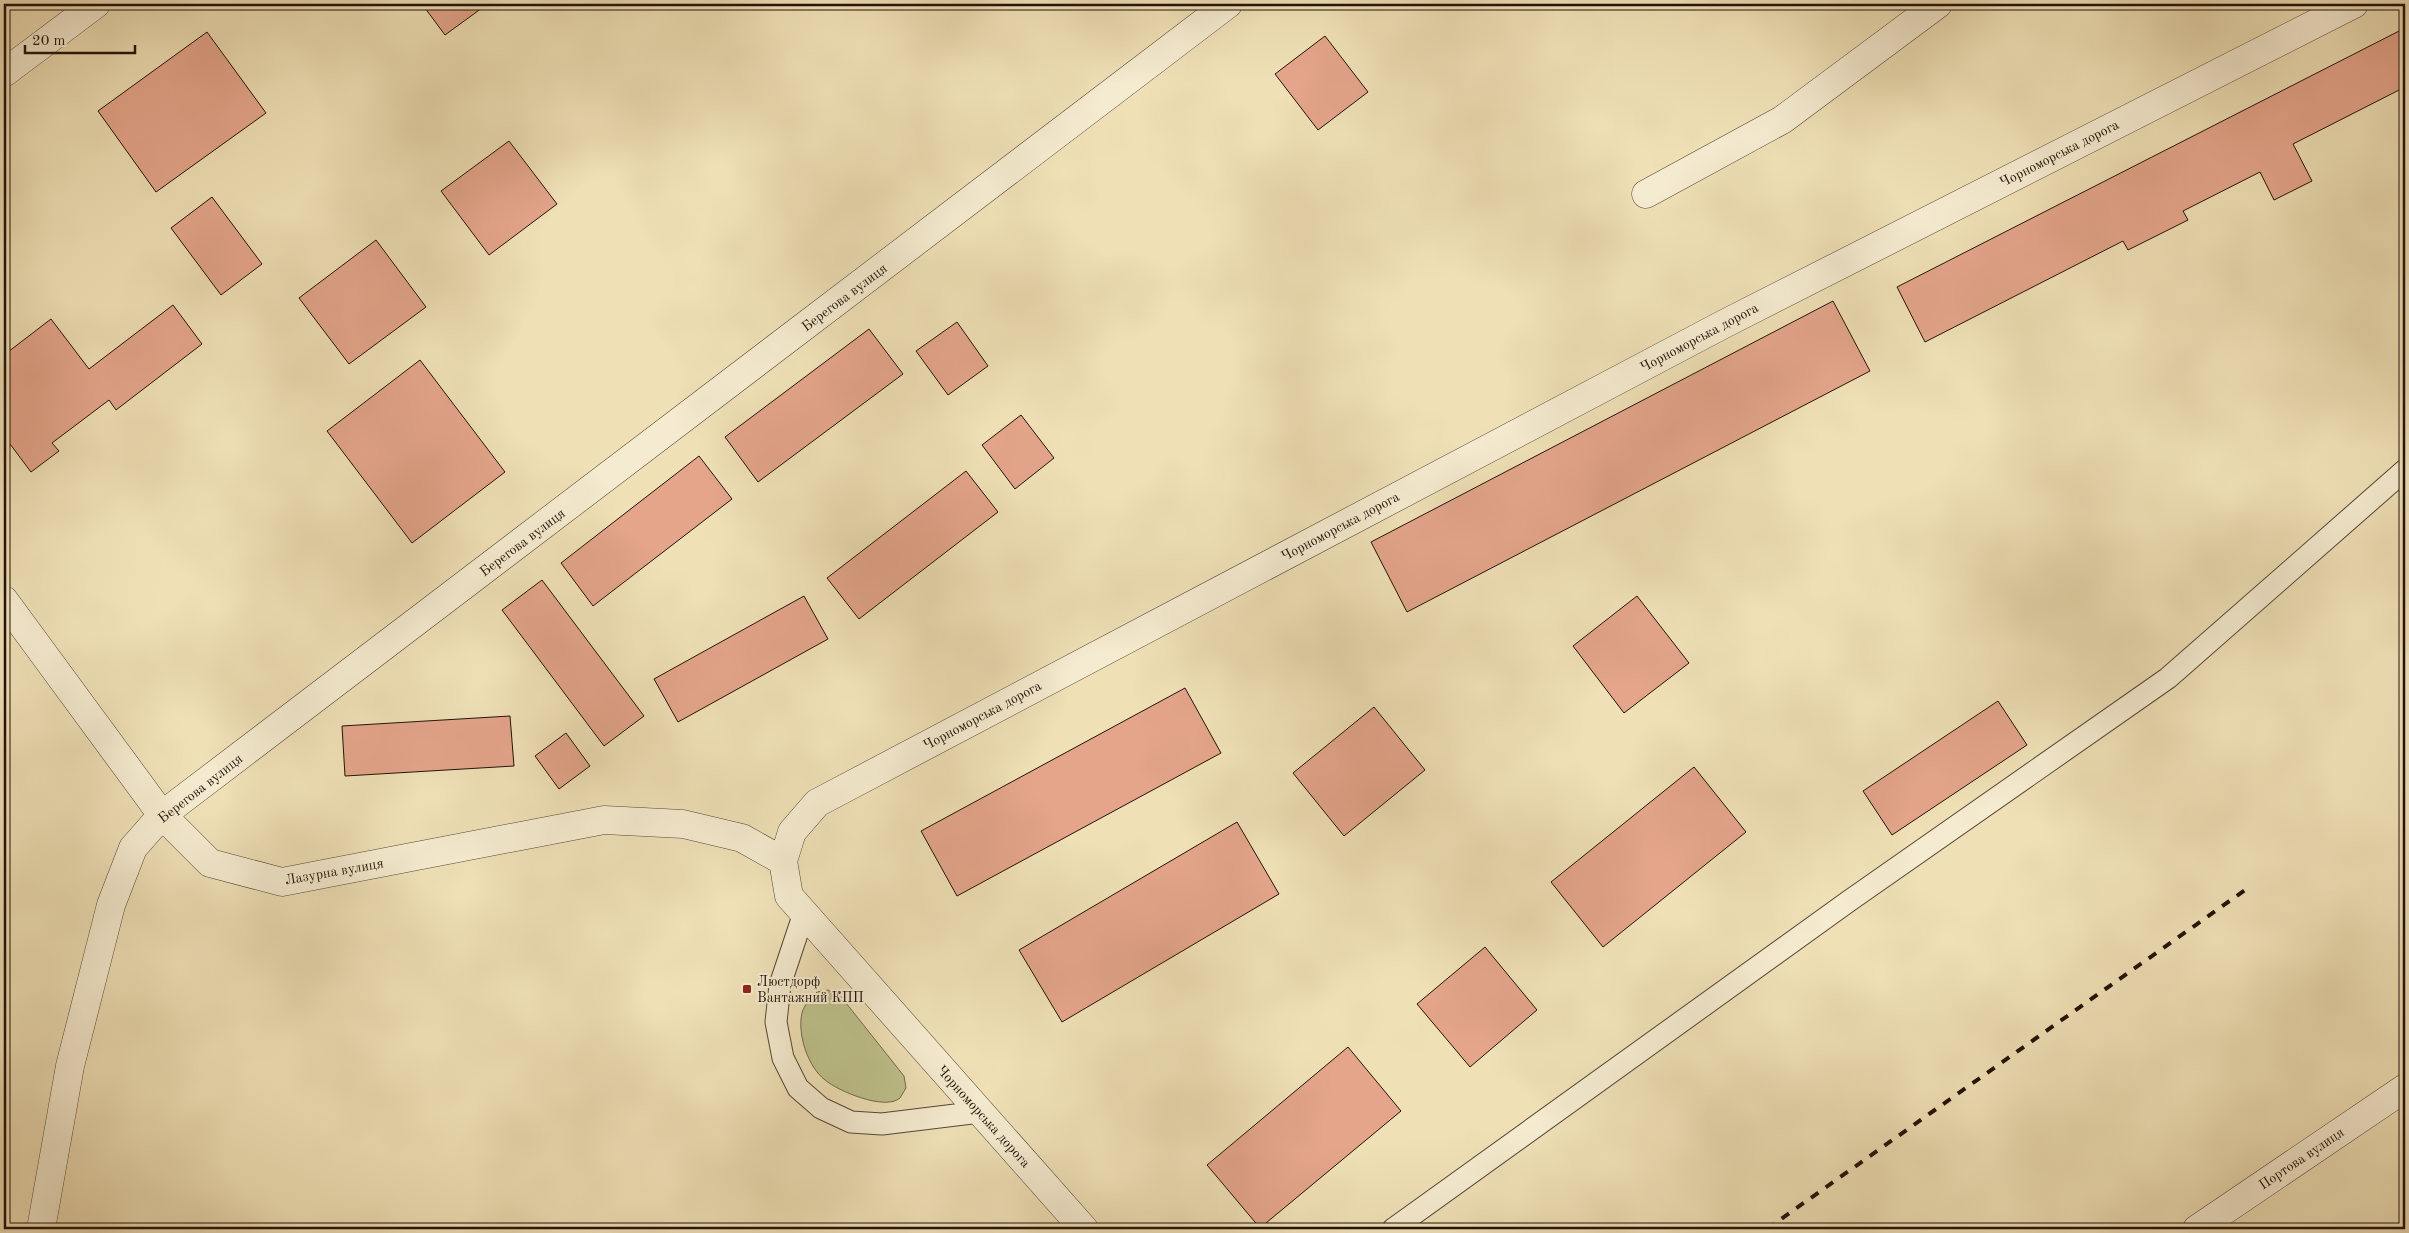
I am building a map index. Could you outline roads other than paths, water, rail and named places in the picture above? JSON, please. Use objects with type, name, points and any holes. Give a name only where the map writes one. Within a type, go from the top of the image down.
[{"type":"street","points":[[4,73],[96,4]]},
{"type":"street","name":"Берегова вулиця","points":[[41,1229],[70,1066],[112,905],[134,848],[162,815],[1228,4]]},
{"type":"street","points":[[1646,194],[1782,120],[1938,4]]},
{"type":"street","name":"Чорноморська дорога","points":[[1084,1229],[790,896],[783,861],[792,832],[817,803],[1715,328],[2354,4]]},
{"type":"street","name":"Лазурна вулиця","points":[[4,600],[162,815],[210,863],[282,882],[604,820],[683,824],[742,838],[783,861]]},
{"type":"street","name":"Портова вулиця","points":[[2197,1229],[2405,1088]]},
{"type":"lane","points":[[1393,1229],[1849,901],[2168,678],[2405,470]]},
{"type":"lane","points":[[804,913],[780,985],[776,1022],[783,1058],[798,1088],[821,1108],[851,1122],[882,1124],[980,1112]]},
{"type":"railway","points":[[1767,1229],[2245,890]]},
{"type":"place","name":"Люстдорф Вантажний КПП","points":[[747,989]]}]
